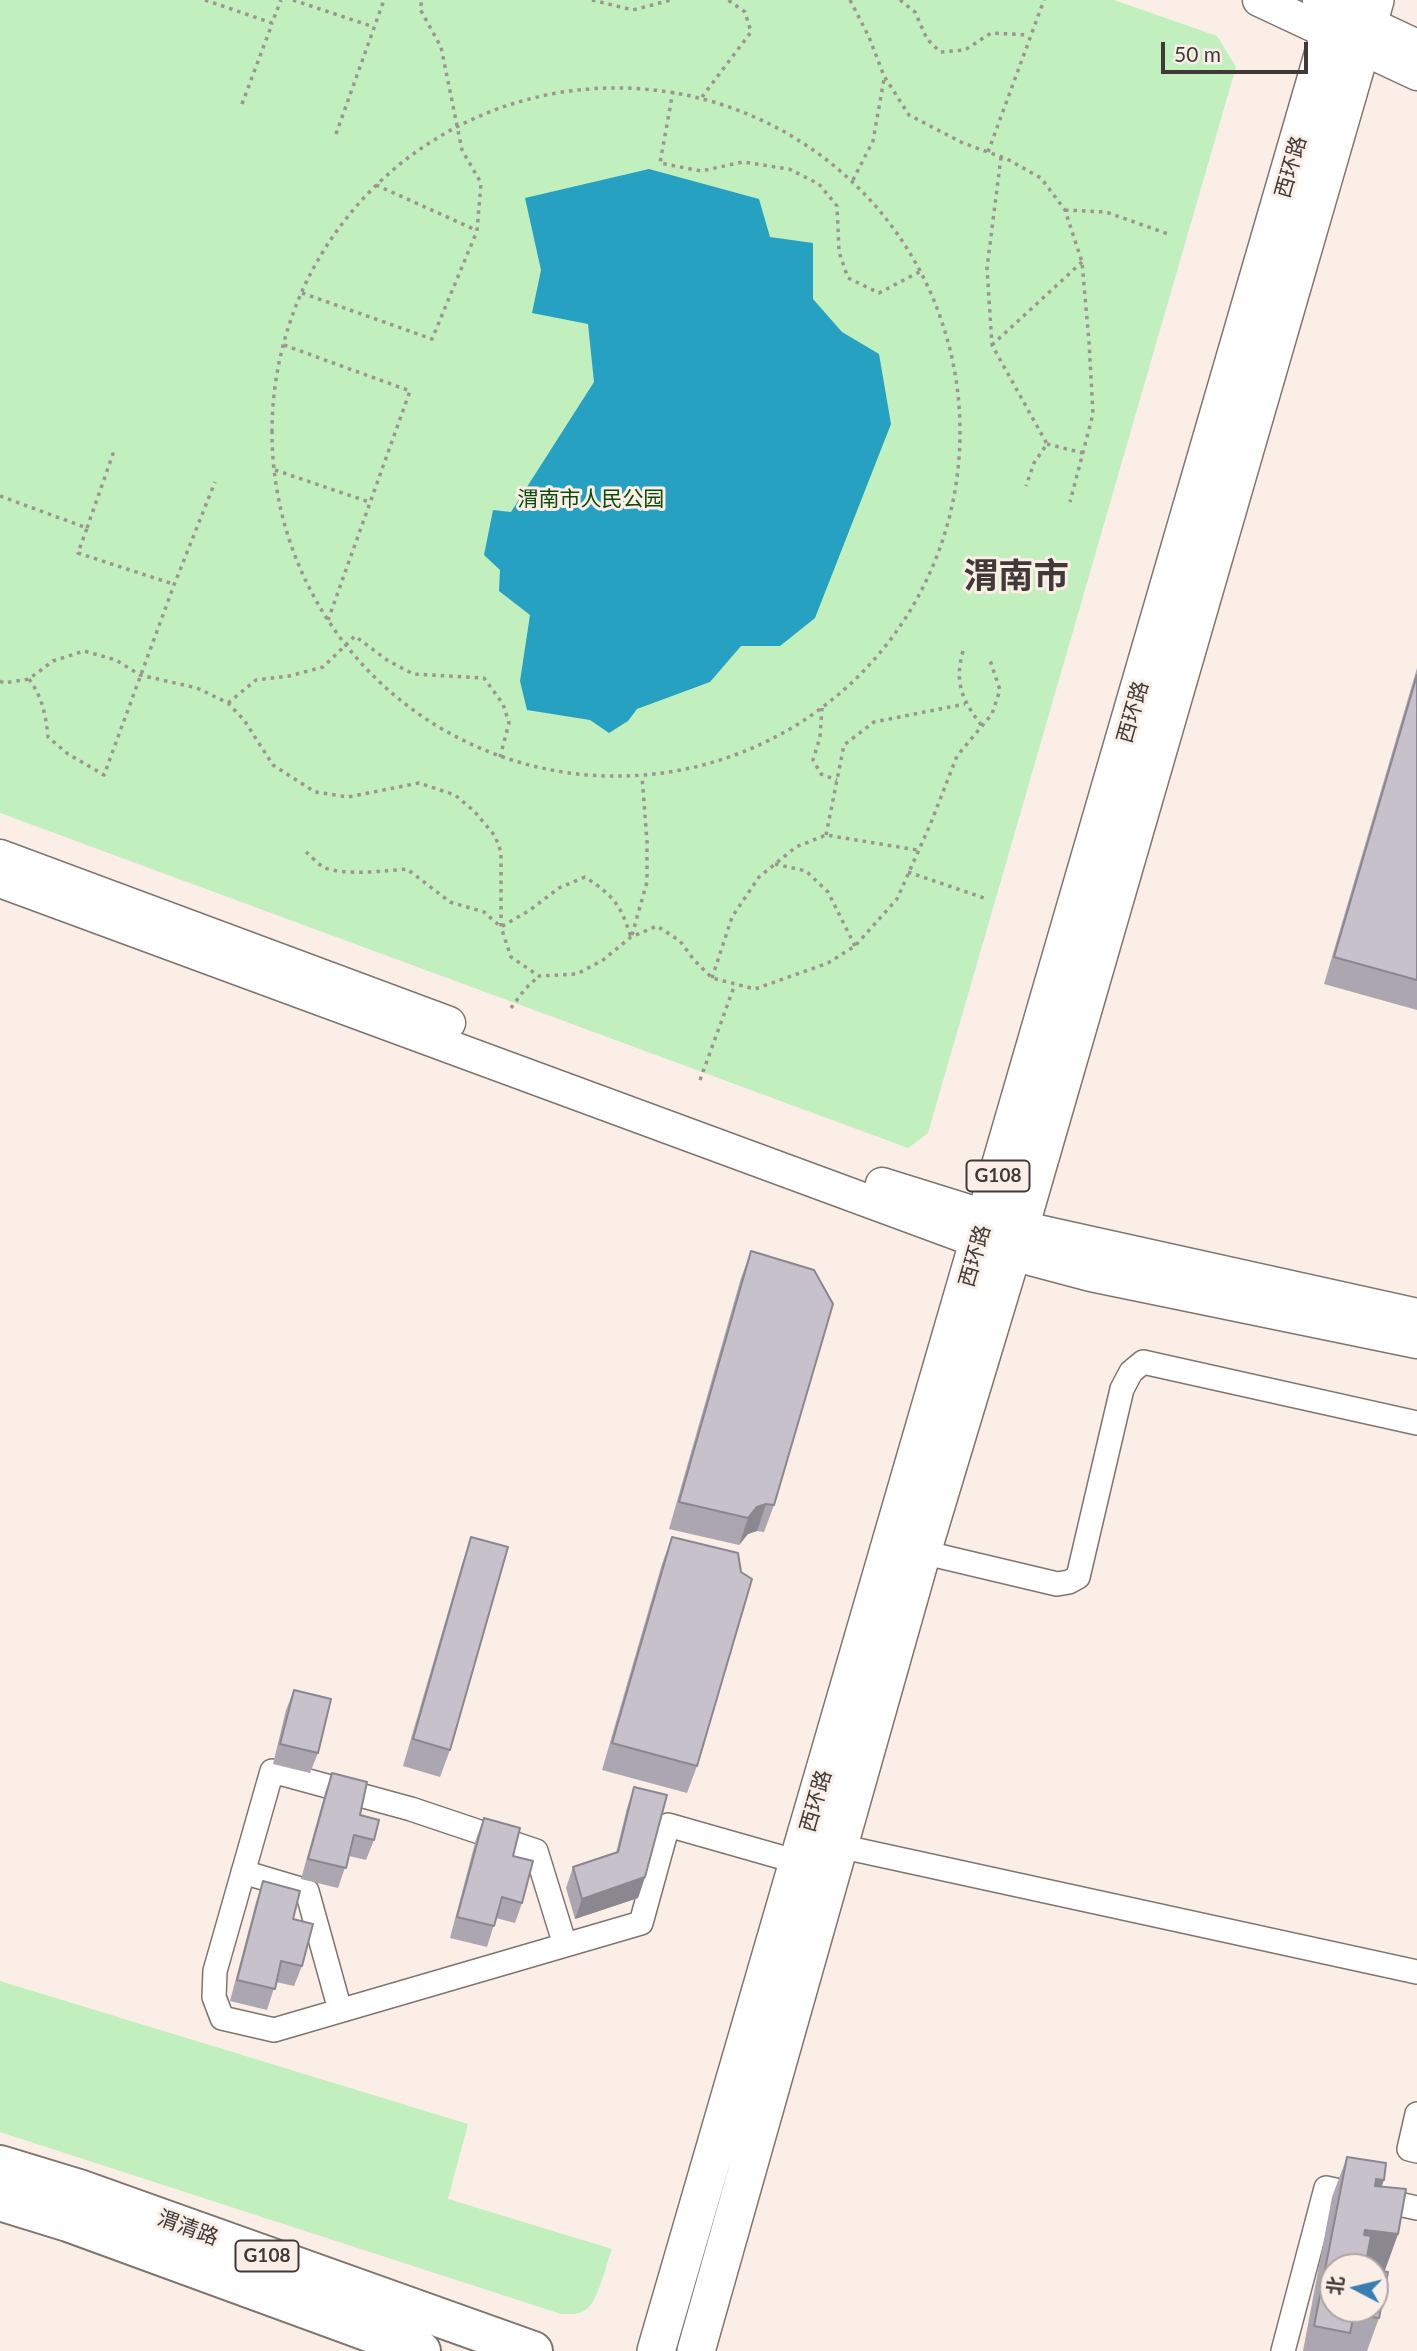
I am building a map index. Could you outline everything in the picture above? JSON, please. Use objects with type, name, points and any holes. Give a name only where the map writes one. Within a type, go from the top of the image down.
[{"type":"highway","name":"渭清路","points":[[0,2165],[79,2189],[533,2351]]},
{"type":"highway","name":"渭清路","points":[[0,2201],[68,2222],[421,2351]]},
{"type":"main road","points":[[1259,0],[1347,16],[1417,46]]},
{"type":"main road","points":[[1347,16],[1417,74]]},
{"type":"main road","name":"西环路","points":[[656,2351],[799,1863],[999,1235],[1347,16]]},
{"type":"main road","points":[[0,856],[869,1180],[1091,1275],[1417,1342]]},
{"type":"main road","points":[[0,881],[999,1235],[1417,1315]]},
{"type":"main road","name":"西环路","points":[[696,2351],[922,1552],[999,1235]]},
{"type":"street","points":[[922,1552],[1057,1584],[1078,1577],[1122,1389],[1131,1372],[1143,1362],[1417,1423]]},
{"type":"street","points":[[565,1945],[536,1851],[411,1809],[272,1771],[215,1971],[214,1997],[222,2018],[274,2030],[641,1923],[668,1825],[799,1863]]},
{"type":"street","points":[[839,1846],[1417,1972]]},
{"type":"street","points":[[243,1872],[307,1891],[340,2010]]},
{"type":"street","points":[[1417,2114],[1409,2149],[1417,2151]]},
{"type":"street","points":[[1283,2351],[1326,2188],[1417,2208]]},
{"type":"path","points":[[205,0],[272,23]]},
{"type":"path","points":[[242,104],[281,0]]},
{"type":"path","points":[[293,0],[374,27]]},
{"type":"path","points":[[336,134],[384,0]]},
{"type":"path","points":[[302,293],[432,340],[477,231],[481,183],[462,150],[441,47],[420,9],[422,0]]},
{"type":"path","points":[[592,0],[633,10],[671,0]]},
{"type":"path","points":[[702,97],[751,32],[745,12],[728,0]]},
{"type":"path","points":[[850,0],[869,37],[884,76],[909,115],[1041,178],[1065,210],[1082,262],[1090,342],[1093,414],[1070,502]]},
{"type":"path","points":[[900,0],[915,12],[927,39],[940,52],[965,50],[991,33],[1029,36]]},
{"type":"path","points":[[988,152],[1044,0]]},
{"type":"path","points":[[852,180],[873,141],[884,76]]},
{"type":"path","points":[[631,87],[702,97],[760,118],[818,152],[852,180],[883,213],[921,271],[948,339],[955,370],[960,436],[953,501],[935,562],[911,608],[877,657],[847,688],[790,730],[718,762],[684,770],[642,776],[554,772],[500,757],[455,737],[426,720],[385,688],[346,645],[328,620],[302,571],[286,527],[275,470],[273,413],[279,364],[302,293],[331,240],[350,213],[376,185],[420,149],[457,126],[511,103],[572,89],[631,87]]},
{"type":"path","points":[[673,91],[660,163],[701,171],[743,162],[789,169],[819,184],[837,206],[839,252],[848,278],[878,293],[921,271]]},
{"type":"path","points":[[1001,157],[987,268],[992,345],[1047,444],[1083,453]]},
{"type":"path","points":[[376,185],[477,231]]},
{"type":"path","points":[[1065,210],[1106,212],[1171,235]]},
{"type":"path","points":[[992,345],[1082,262]]},
{"type":"path","points":[[284,345],[410,391],[328,620]]},
{"type":"path","points":[[1026,486],[1034,463],[1047,444]]},
{"type":"path","points":[[115,447],[78,553],[174,584]]},
{"type":"path","points":[[275,470],[370,502]]},
{"type":"path","points":[[29,679],[38,692],[46,714],[48,737],[68,754],[104,775],[174,584],[215,482]]},
{"type":"path","points":[[0,496],[86,528]]},
{"type":"path","points":[[228,703],[256,680],[289,676],[323,667],[355,636],[387,660],[413,674],[484,678],[503,704],[509,723],[500,757]]},
{"type":"path","points":[[0,681],[4,684],[29,679],[53,661],[84,651],[116,660],[141,675],[197,688],[228,703],[244,720],[273,765],[315,792],[348,797],[419,783],[455,795],[474,811],[495,836],[501,852],[501,927],[511,957],[539,976],[577,974],[603,960],[631,937],[657,926],[680,941],[712,978],[754,989],[828,963],[855,946],[897,899],[957,757],[992,714],[1000,690],[990,660]]},
{"type":"path","points":[[963,651],[957,671],[965,704],[982,726]]},
{"type":"path","points":[[825,835],[844,745],[874,722],[965,704]]},
{"type":"path","points":[[822,708],[820,737],[813,760],[821,774],[837,780]]},
{"type":"path","points":[[631,937],[647,882],[642,776]]},
{"type":"path","points":[[712,978],[732,917],[759,877],[796,847],[825,835],[918,850]]},
{"type":"path","points":[[306,852],[324,867],[349,872],[407,869],[450,902],[484,912],[501,927]]},
{"type":"path","points":[[775,864],[806,870],[828,891],[855,946]]},
{"type":"path","points":[[908,872],[987,899]]},
{"type":"path","points":[[501,927],[559,888],[585,877],[604,890],[622,909],[631,937]]},
{"type":"path","points":[[511,1009],[525,989],[539,976]]},
{"type":"path","points":[[700,1080],[735,984]]},
{"type":"green space","name":"渭南市人民公园","points":[[0,0],[1114,0],[1217,36],[1236,67],[928,1133],[908,1148],[0,813]]},
{"type":"green space","points":[[0,1981],[468,2124],[448,2199],[612,2249],[593,2300],[589,2307],[581,2312],[561,2314],[0,2132]]},
{"type":"water","points":[[649,169],[759,199],[770,237],[813,243],[813,299],[842,332],[879,354],[891,424],[815,618],[780,646],[741,646],[710,682],[637,709],[628,721],[609,733],[590,720],[527,710],[520,681],[530,615],[499,591],[500,570],[484,555],[493,510],[511,512],[594,382],[588,324],[532,313],[541,270],[525,198]]},
{"type":"building","points":[[1417,675],[1417,980],[1334,957]]},
{"type":"building","points":[[751,1251],[814,1270],[833,1304],[774,1505],[757,1507],[748,1518],[679,1502]]},
{"type":"building","points":[[471,1537],[508,1547],[450,1750],[413,1739]]},
{"type":"building","points":[[672,1537],[738,1553],[741,1572],[752,1579],[697,1766],[612,1743]]},
{"type":"building","points":[[294,1690],[331,1699],[318,1753],[280,1744]]},
{"type":"building","points":[[332,1773],[367,1782],[360,1815],[379,1820],[374,1840],[354,1835],[346,1868],[308,1859]]},
{"type":"building","points":[[634,1787],[667,1795],[645,1877],[582,1899],[573,1867],[618,1852]]},
{"type":"building","points":[[484,1818],[520,1828],[513,1856],[533,1861],[522,1903],[502,1897],[494,1926],[457,1917]]},
{"type":"building","points":[[263,1881],[300,1891],[293,1919],[313,1924],[302,1966],[281,1961],[275,1989],[237,1980]]},
{"type":"building","points":[[1347,2157],[1386,2163],[1384,2180],[1376,2179],[1375,2186],[1406,2189],[1398,2234],[1365,2230],[1364,2235],[1371,2236],[1368,2253],[1328,2253]]},
{"type":"building","points":[[1319,2300],[1319,2323],[1352,2323],[1350,2333],[1314,2326]]},
{"type":"district","name":"渭南市","points":[[1016,577]]}]
